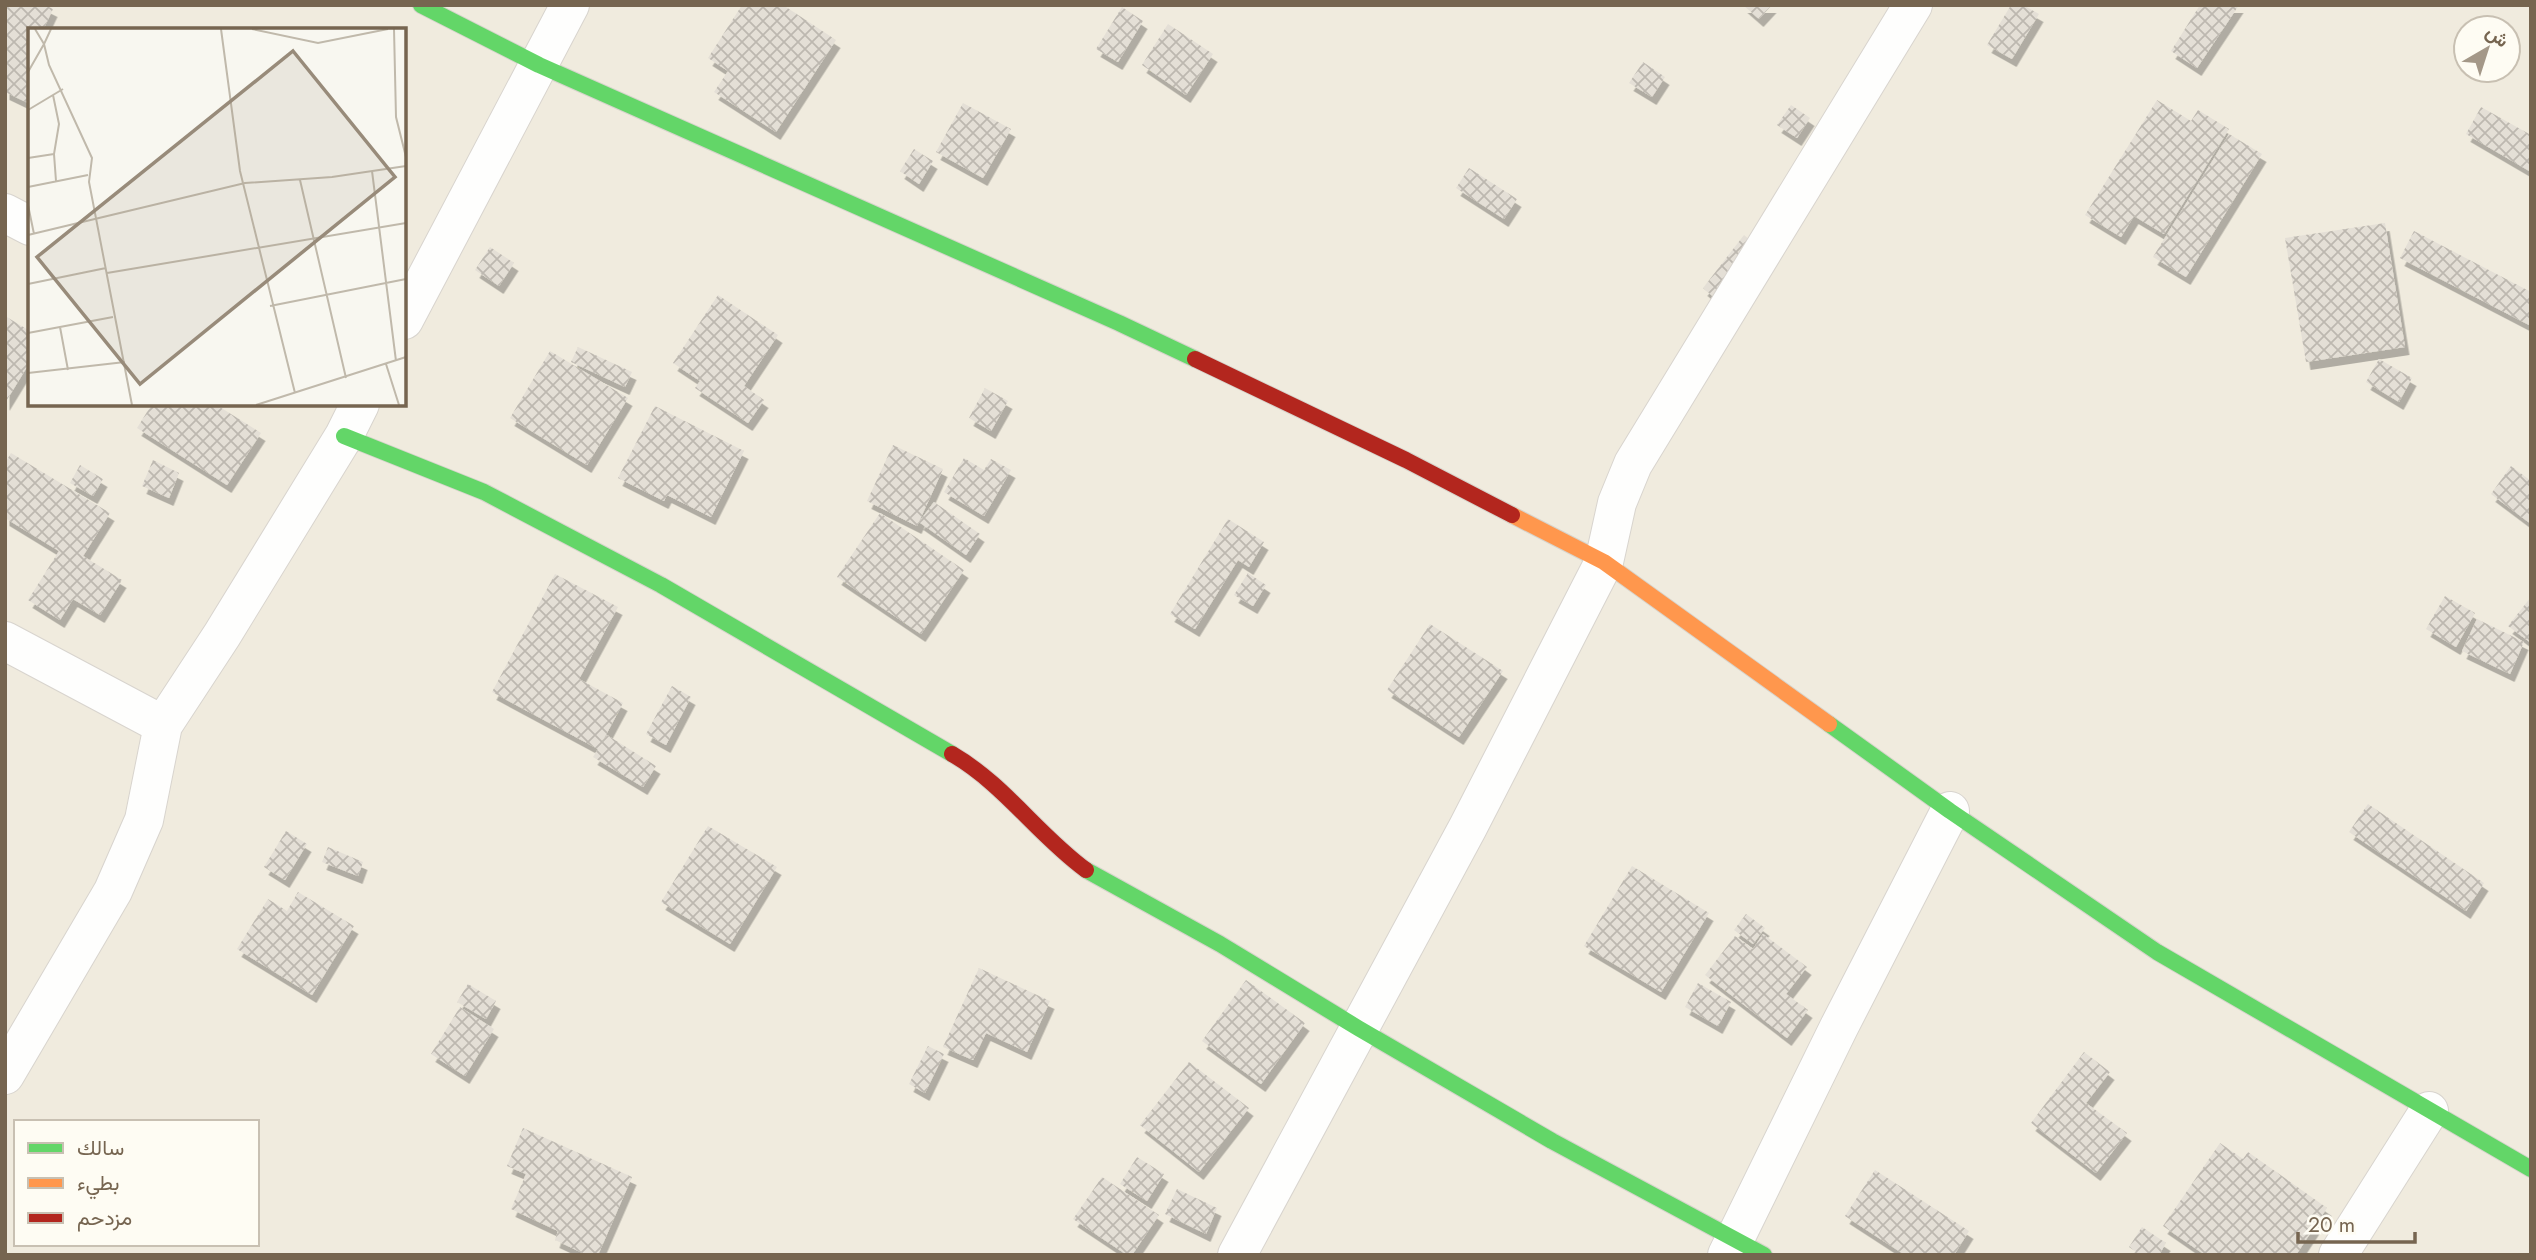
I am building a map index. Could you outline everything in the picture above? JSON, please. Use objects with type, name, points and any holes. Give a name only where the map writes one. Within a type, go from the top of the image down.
[{"type":"street","points":[[421,5],[539,65],[1119,323],[1406,460],[1604,562],[2056,886],[2157,952],[2531,1169]]},
{"type":"street","points":[[406,316],[570,5]]},
{"type":"street","points":[[1237,1255],[1468,827],[1604,562],[1617,503],[1633,464],[1913,5]]},
{"type":"street","points":[[5,213],[28,225]]},
{"type":"street","points":[[10,1058],[118,879],[144,820],[163,725],[222,635],[352,420],[661,585],[968,763],[1006,794],[1063,853],[1094,876],[1220,944],[1358,1028],[1742,1250],[1839,1027],[1950,811]]},
{"type":"street","points":[[5,641],[163,725]]},
{"type":"street","points":[[2338,1255],[2428,1111]]},
{"type":"shaded area","points":[[5,5],[2531,5],[2531,1255],[5,1255]]},
{"type":"building","points":[[5,5],[45,5],[53,9],[44,28],[28,28],[28,103],[5,92]]},
{"type":"building","points":[[742,5],[783,5],[836,40],[776,132],[714,92],[728,71],[708,58]]},
{"type":"building","points":[[1743,5],[1772,5],[1759,19]]},
{"type":"building","points":[[2011,5],[2023,5],[2039,14],[2012,59],[1987,45]]},
{"type":"building","points":[[2200,5],[2239,5],[2197,68],[2171,51]]},
{"type":"building","points":[[1122,7],[1143,21],[1118,62],[1096,49]]},
{"type":"building","points":[[1168,24],[1213,54],[1186,95],[1142,65]]},
{"type":"building","points":[[1643,62],[1665,77],[1652,97],[1629,83]]},
{"type":"building","points":[[2157,100],[2191,121],[2198,110],[2229,129],[2164,234],[2134,216],[2121,237],[2085,215]]},
{"type":"building","points":[[963,103],[1011,129],[983,178],[936,152]]},
{"type":"building","points":[[1791,105],[1810,118],[1797,138],[1777,125]]},
{"type":"building","points":[[2481,107],[2531,135],[2531,172],[2466,134]]},
{"type":"building","points":[[2229,134],[2262,154],[2186,277],[2153,257]]},
{"type":"building","points":[[914,149],[933,161],[919,184],[900,171]]},
{"type":"building","points":[[1469,168],[1517,199],[1504,219],[1456,188]]},
{"type":"building","points":[[2385,223],[2405,347],[2306,362],[2285,238]]},
{"type":"building","points":[[2414,231],[2531,292],[2531,326],[2400,258]]},
{"type":"building","points":[[1744,235],[1757,246],[1716,299],[1703,288]]},
{"type":"building","points":[[490,247],[514,263],[499,286],[475,270]]},
{"type":"building","points":[[718,295],[778,335],[744,386],[764,400],[748,423],[695,388],[700,381],[673,363]]},
{"type":"building","points":[[5,316],[28,330],[28,368],[5,403]]},
{"type":"building","points":[[578,347],[632,372],[625,387],[571,362]]},
{"type":"building","points":[[550,351],[628,398],[587,465],[510,418]]},
{"type":"building","points":[[2379,359],[2412,378],[2399,402],[2366,382]]},
{"type":"building","points":[[985,388],[1008,401],[991,431],[969,418]]},
{"type":"building","points":[[151,406],[218,406],[261,433],[227,485],[137,428]]},
{"type":"building","points":[[655,406],[744,451],[711,517],[667,495],[664,501],[618,478]]},
{"type":"building","points":[[893,445],[943,469],[917,526],[867,501]]},
{"type":"building","points":[[11,453],[110,513],[83,556],[122,580],[100,615],[73,599],[60,620],[28,600],[59,551],[5,518],[5,463]]},
{"type":"building","points":[[964,458],[984,470],[991,459],[1011,470],[984,516],[944,492]]},
{"type":"building","points":[[153,460],[179,473],[169,498],[142,486]]},
{"type":"building","points":[[80,465],[103,479],[93,496],[70,483]]},
{"type":"building","points":[[2511,466],[2531,481],[2531,524],[2491,494]]},
{"type":"building","points":[[934,502],[980,534],[966,555],[919,522]]},
{"type":"building","points":[[880,513],[964,570],[921,634],[837,577]]},
{"type":"building","points":[[1228,519],[1264,542],[1249,567],[1238,560],[1195,629],[1170,614]]},
{"type":"building","points":[[1248,573],[1266,585],[1253,606],[1234,595]]},
{"type":"building","points":[[555,574],[618,607],[579,679],[623,703],[601,744],[607,735],[656,766],[643,787],[593,757],[598,749],[492,692]]},
{"type":"building","points":[[2445,596],[2475,613],[2456,647],[2426,629]]},
{"type":"building","points":[[2531,597],[2531,643],[2508,626]]},
{"type":"building","points":[[2477,619],[2524,642],[2510,674],[2462,651]]},
{"type":"building","points":[[1430,624],[1503,671],[1459,737],[1387,690]]},
{"type":"building","points":[[672,686],[691,697],[666,745],[646,734]]},
{"type":"building","points":[[2368,804],[2484,883],[2466,911],[2349,832]]},
{"type":"building","points":[[708,826],[777,867],[730,944],[661,902]]},
{"type":"building","points":[[286,831],[307,844],[285,880],[264,867]]},
{"type":"building","points":[[328,847],[363,862],[358,876],[322,862]]},
{"type":"building","points":[[1632,866],[1709,913],[1661,992],[1584,946]]},
{"type":"building","points":[[298,892],[354,926],[312,995],[237,949],[268,899],[287,911]]},
{"type":"building","points":[[1746,914],[1765,928],[1753,944],[1734,930]]},
{"type":"building","points":[[1763,934],[1807,967],[1786,994],[1808,1010],[1787,1038],[1705,975],[1735,936],[1753,949]]},
{"type":"building","points":[[979,968],[1050,1001],[1027,1052],[986,1033],[973,1060],[943,1047]]},
{"type":"building","points":[[1246,980],[1305,1023],[1261,1084],[1202,1041]]},
{"type":"building","points":[[1698,983],[1731,1002],[1718,1026],[1685,1007]]},
{"type":"building","points":[[468,984],[496,1001],[486,1019],[457,1002]]},
{"type":"building","points":[[460,1007],[494,1029],[465,1076],[431,1054]]},
{"type":"building","points":[[928,1046],[944,1054],[925,1093],[909,1084]]},
{"type":"building","points":[[2084,1052],[2110,1072],[2086,1103],[2127,1133],[2096,1173],[2031,1123]]},
{"type":"building","points":[[1189,1062],[1249,1108],[1199,1172],[1140,1125]]},
{"type":"building","points":[[523,1128],[632,1177],[598,1255],[587,1255],[555,1240],[558,1231],[511,1209],[526,1174],[507,1166]]},
{"type":"building","points":[[2220,1143],[2243,1159],[2248,1152],[2327,1208],[2296,1255],[2205,1255],[2163,1226]]},
{"type":"building","points":[[1137,1157],[1164,1174],[1147,1201],[1120,1184]]},
{"type":"building","points":[[1875,1170],[1969,1231],[1954,1255],[1905,1255],[1845,1216]]},
{"type":"building","points":[[1102,1177],[1159,1215],[1132,1255],[1127,1255],[1073,1219]]},
{"type":"building","points":[[1177,1189],[1217,1208],[1206,1234],[1165,1214]]},
{"type":"building","points":[[2142,1227],[2166,1243],[2159,1255],[2141,1255],[2129,1247]]},
{"type":"traffic: fast","points":[[421,5],[539,65],[1195,359]]},
{"type":"traffic: fast","points":[[344,436],[484,492],[661,585],[952,754]]},
{"type":"traffic: fast","points":[[1829,724],[1950,811],[2157,952],[2531,1169]]},
{"type":"traffic: fast","points":[[1086,870],[1220,944],[1552,1141],[1764,1255]]},
{"type":"traffic: slow","points":[[1512,515],[1604,562],[1829,724]]},
{"type":"traffic: jam","points":[[1195,359],[1406,460],[1512,515]]},
{"type":"traffic: jam","points":[[952,754],[988,780],[1086,870]]}]
